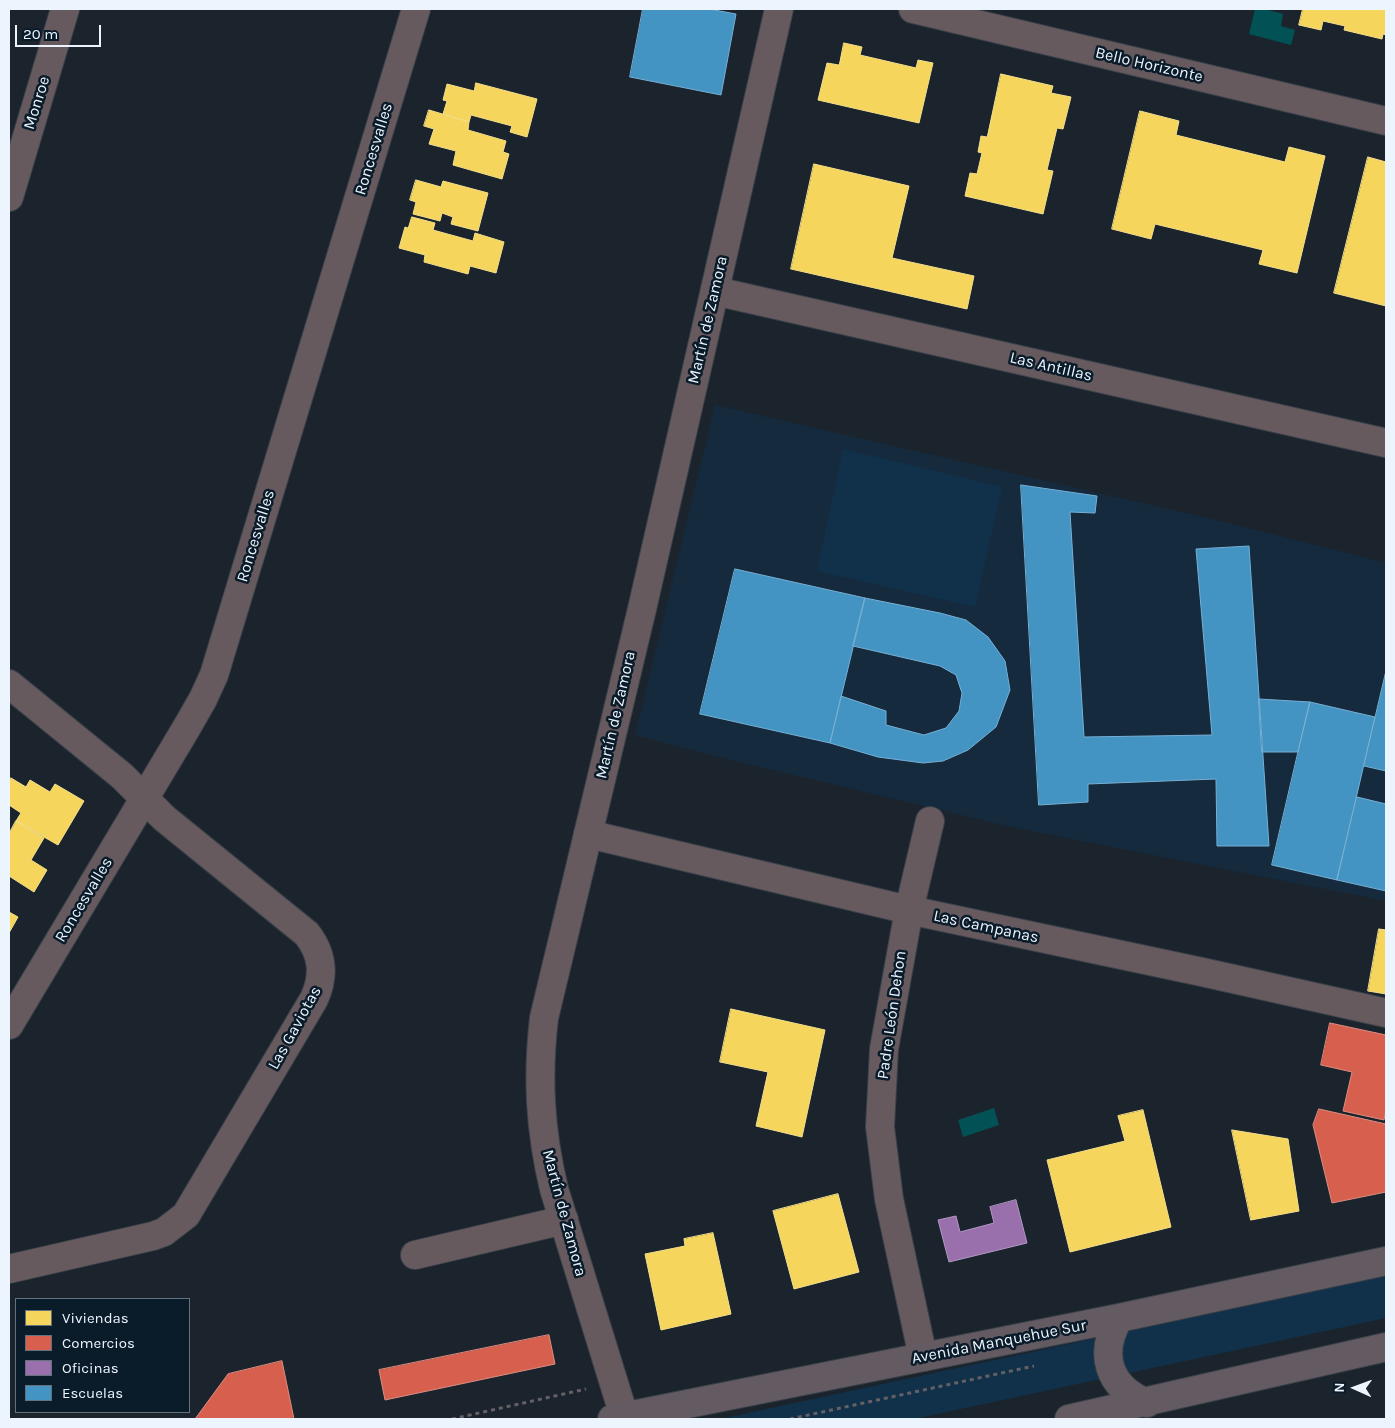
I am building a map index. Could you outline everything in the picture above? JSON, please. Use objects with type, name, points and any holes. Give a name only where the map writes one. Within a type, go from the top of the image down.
[{"type":"main road","name":"Avenida Manquehue Sur","points":[[620,1418],[1119,1318],[1386,1261]]},
{"type":"main road","points":[[1119,1318],[1109,1339],[1108,1350],[1112,1371],[1127,1392],[1148,1403]]},
{"type":"main road","points":[[1069,1419],[1148,1403],[1386,1347]]},
{"type":"street","name":"Monroe","points":[[9,197],[65,9]]},
{"type":"street","name":"Roncesvalles","points":[[9,1025],[203,700],[214,675],[416,9]]},
{"type":"street","name":"Martín de Zamora","points":[[620,1418],[546,1157],[541,1115],[540,1053],[544,1018],[715,291],[779,9]]},
{"type":"street","name":"Bello Horizonte","points":[[913,9],[1386,121]]},
{"type":"street","name":"Las Antillas","points":[[715,291],[1386,444]]},
{"type":"street","name":"Las Gaviotas","points":[[9,684],[122,776],[164,818],[307,934],[319,955],[322,968],[319,989],[186,1215],[164,1232],[148,1238],[9,1269]]},
{"type":"street","name":"Padre León Dehon","points":[[923,1357],[889,1199],[880,1126],[884,1049],[908,910],[930,821]]},
{"type":"street","name":"Las Campanas","points":[[588,834],[908,910],[1386,1013]]},
{"type":"street","points":[[415,1255],[564,1220]]},
{"type":"path","points":[[452,1419],[583,1390]]},
{"type":"shaded area","points":[[1255,9],[1264,9],[1283,14],[1281,26],[1295,30],[1291,45],[1249,34]]},
{"type":"shaded area","points":[[715,405],[1225,522],[1386,563],[1386,901],[1016,828],[714,756],[635,735]]},
{"type":"shaded area","points":[[843,449],[1002,487],[975,607],[817,571]]},
{"type":"shaded area","points":[[994,1108],[999,1125],[963,1137],[958,1120]]},
{"type":"shaded area","points":[[1386,1276],[1386,1318],[914,1419],[720,1419]]},
{"type":"building: Viviendas","points":[[1303,9],[1386,9],[1386,35],[1383,34],[1382,39],[1344,30],[1345,26],[1323,21],[1321,30],[1299,25]]},
{"type":"building: Viviendas","points":[[844,43],[862,47],[860,55],[916,68],[918,60],[933,63],[919,123],[818,100],[827,63],[839,65]]},
{"type":"building: Viviendas","points":[[1001,74],[1053,86],[1051,93],[1071,97],[1063,129],[1057,128],[1047,170],[1053,171],[1043,214],[965,196],[970,173],[977,174],[982,153],[978,152],[981,136],[987,137]]},
{"type":"building: Viviendas","points":[[476,83],[537,99],[527,137],[510,132],[512,126],[471,115],[469,122],[443,114],[447,101],[443,100],[447,84],[474,91]]},
{"type":"building: Viviendas","points":[[429,110],[469,122],[468,130],[506,141],[503,152],[509,154],[502,179],[453,165],[456,151],[429,144],[434,129],[424,126]]},
{"type":"building: Viviendas","points":[[1140,111],[1179,121],[1176,135],[1285,162],[1289,147],[1325,156],[1297,273],[1259,264],[1263,250],[1155,224],[1151,239],[1112,229]]},
{"type":"building: Viviendas","points":[[1368,157],[1386,162],[1386,306],[1334,293]]},
{"type":"building: Viviendas","points":[[814,164],[909,186],[892,258],[974,276],[967,309],[791,269]]},
{"type":"building: Viviendas","points":[[416,180],[441,187],[443,181],[488,193],[478,231],[451,224],[453,217],[442,213],[440,221],[413,214],[416,202],[410,200]]},
{"type":"building: Viviendas","points":[[412,217],[435,223],[433,230],[473,241],[475,233],[504,242],[496,273],[470,266],[468,274],[424,262],[425,255],[399,248],[405,227],[408,228]]},
{"type":"building: Viviendas","points":[[11,778],[26,787],[30,780],[50,792],[55,784],[84,801],[58,845],[16,821],[21,813],[9,805],[9,782]]},
{"type":"building: Viviendas","points":[[16,821],[44,838],[31,860],[47,870],[34,892],[9,876],[9,834]]},
{"type":"building: Viviendas","points":[[9,912],[18,917],[9,933]]},
{"type":"building: Viviendas","points":[[1379,929],[1386,930],[1386,994],[1368,991]]},
{"type":"building: Viviendas","points":[[731,1009],[825,1030],[802,1137],[756,1126],[768,1072],[720,1062]]},
{"type":"building: Viviendas","points":[[1143,1110],[1171,1227],[1070,1252],[1047,1160],[1125,1141],[1118,1116]]},
{"type":"building: Viviendas","points":[[1232,1130],[1288,1139],[1299,1211],[1251,1220]]},
{"type":"building: Viviendas","points":[[838,1194],[859,1272],[794,1289],[773,1211]]},
{"type":"building: Viviendas","points":[[713,1233],[731,1314],[661,1330],[645,1254],[685,1246],[684,1239]]},
{"type":"building: Comercios","points":[[1330,1023],[1386,1035],[1386,1109],[1384,1120],[1343,1111],[1352,1072],[1321,1065]]},
{"type":"building: Comercios","points":[[1319,1109],[1386,1124],[1386,1192],[1332,1203],[1313,1125]]},
{"type":"building: Comercios","points":[[549,1335],[555,1364],[385,1400],[379,1370]]},
{"type":"building: Comercios","points":[[282,1361],[294,1419],[195,1419],[228,1374]]},
{"type":"building: Oficinas","points":[[1016,1200],[1027,1243],[949,1262],[938,1220],[956,1216],[960,1232],[994,1223],[990,1207]]},
{"type":"building: Escuelas","points":[[643,9],[709,9],[736,14],[721,95],[630,77]]},
{"type":"building: Escuelas","points":[[1021,485],[1097,496],[1095,513],[1070,512],[1084,737],[1212,735],[1196,549],[1249,546],[1269,846],[1217,846],[1216,779],[1088,784],[1088,802],[1039,805]]},
{"type":"building: Escuelas","points":[[735,569],[865,598],[830,743],[700,714]]},
{"type":"building: Escuelas","points":[[865,598],[966,620],[988,637],[1005,661],[1010,690],[996,727],[968,750],[943,761],[923,763],[878,757],[830,743],[841,696],[886,711],[886,725],[924,735],[946,728],[959,711],[962,693],[956,675],[940,666],[853,646]]},
{"type":"building: Escuelas","points":[[1386,671],[1386,771],[1364,766]]},
{"type":"building: Escuelas","points":[[1259,699],[1310,702],[1298,752],[1262,752]]},
{"type":"building: Escuelas","points":[[1310,702],[1375,717],[1337,880],[1272,865]]},
{"type":"building: Escuelas","points":[[1357,797],[1386,804],[1386,891],[1337,880]]}]
